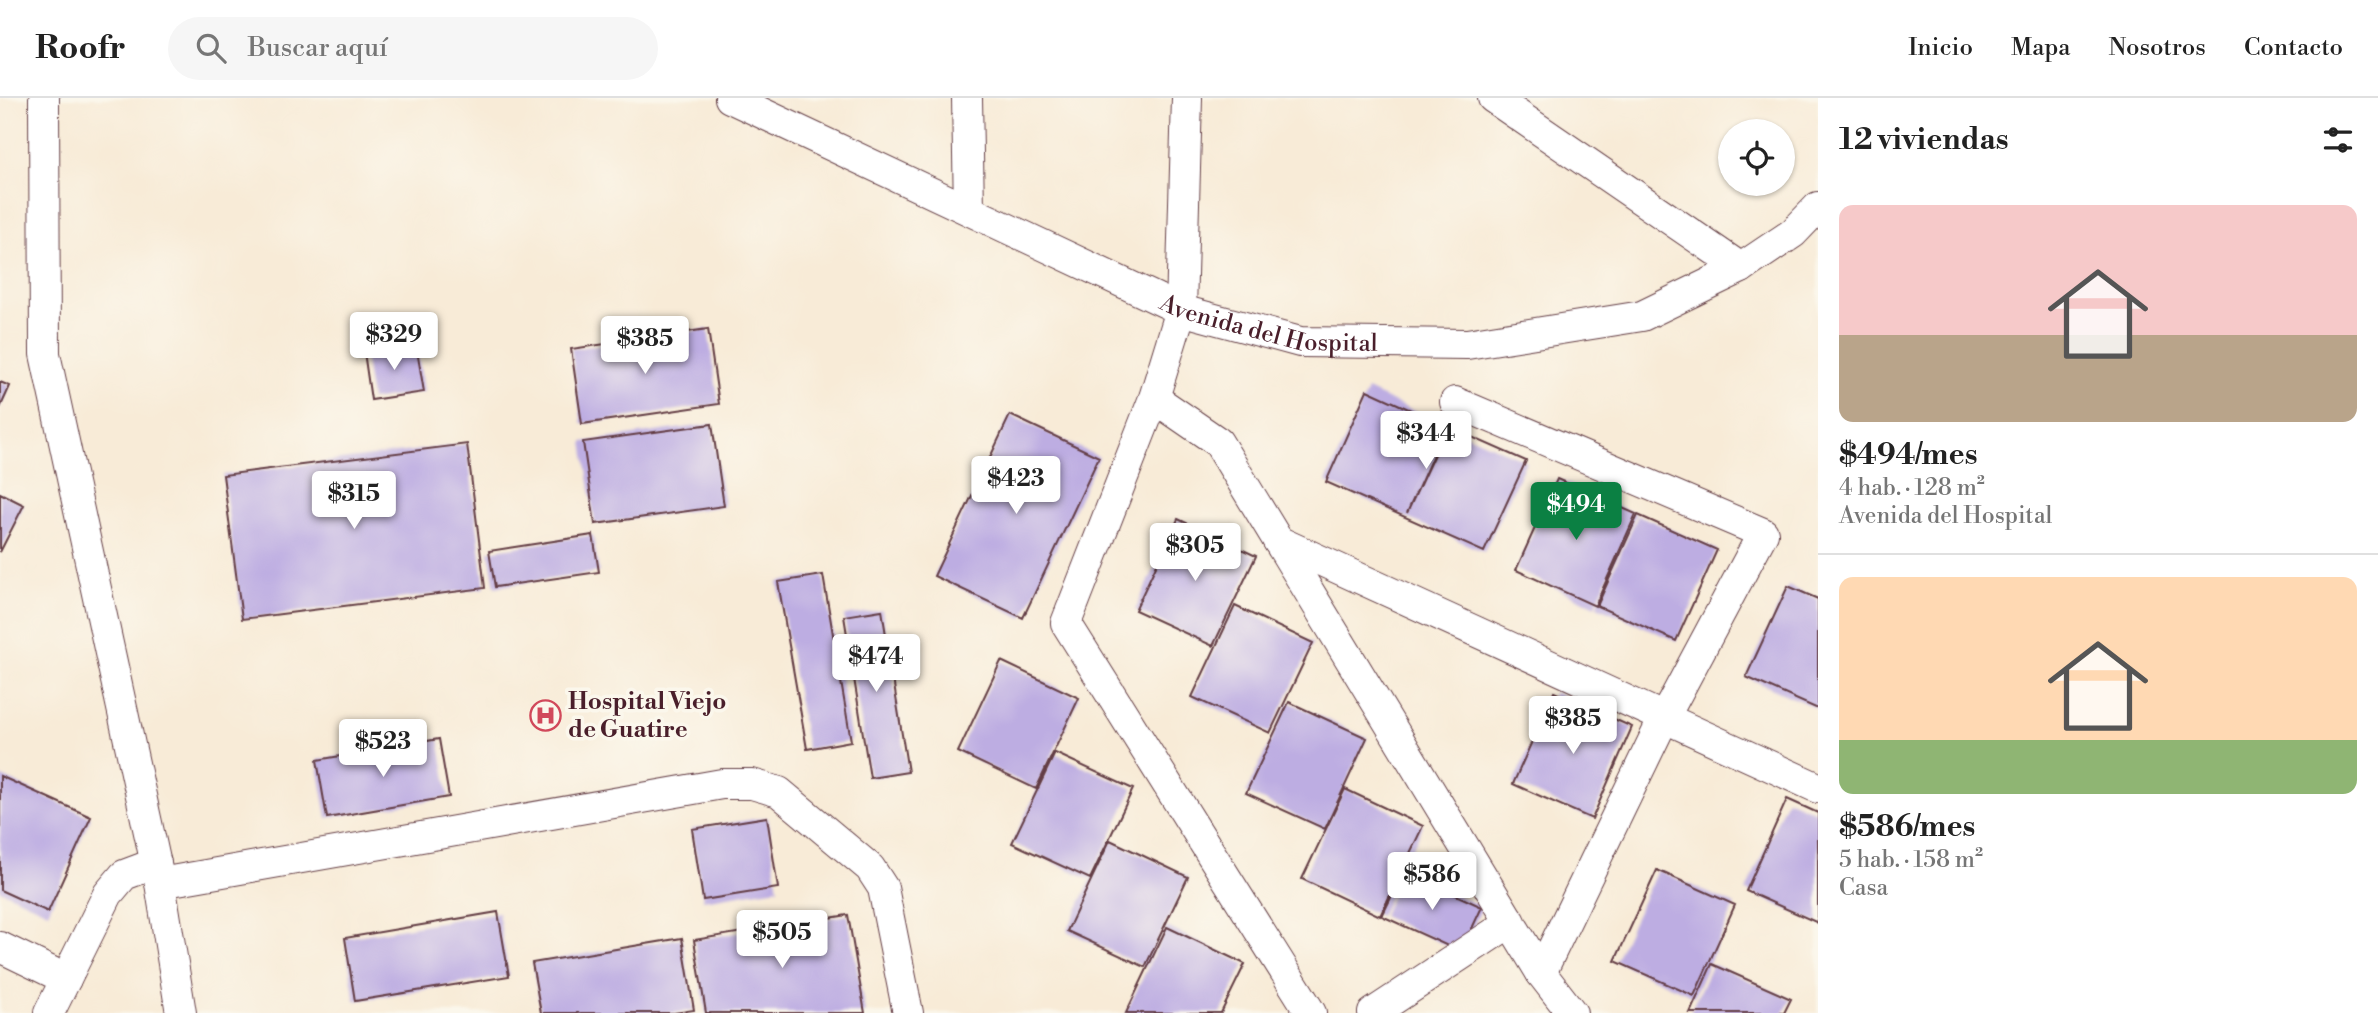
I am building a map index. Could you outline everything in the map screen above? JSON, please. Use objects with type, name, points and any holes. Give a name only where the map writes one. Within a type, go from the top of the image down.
[{"type":"street","points":[[44,98],[45,354],[158,873],[181,1013]]},
{"type":"street","points":[[967,98],[969,210]]},
{"type":"street","points":[[1187,98],[1181,310],[1154,398],[1066,623],[1311,1013]]},
{"type":"street","points":[[1493,98],[1741,268]]},
{"type":"street","name":"Avenida del Hospital","points":[[745,102],[1181,310],[1300,342],[1467,344],[1642,316],[1741,268],[1793,233],[1818,206]]},
{"type":"street","points":[[1154,398],[1218,442],[1541,972],[1572,1013]]},
{"type":"street","points":[[1455,402],[1763,533],[1664,718],[1541,972]]},
{"type":"street","points":[[1278,541],[1818,788]]},
{"type":"street","points":[[49,1013],[108,894],[124,875],[158,873],[708,786],[752,784],[779,792],[870,868],[883,888],[908,1013]]},
{"type":"street","points":[[1373,1013],[1511,922]]},
{"type":"street","points":[[0,947],[66,979]]},
{"type":"building","points":[[708,329],[719,404],[582,424],[571,349]]},
{"type":"building","points":[[416,344],[424,392],[371,400],[364,352]]},
{"type":"building","points":[[0,382],[10,386],[0,408]]},
{"type":"building","points":[[1367,390],[1446,426],[1407,513],[1447,426],[1526,461],[1484,552],[1326,482]]},
{"type":"building","points":[[1010,415],[1099,457],[1023,618],[934,576]]},
{"type":"building","points":[[712,424],[724,506],[595,524],[583,442]]},
{"type":"building","points":[[467,444],[485,588],[242,619],[223,475]]},
{"type":"building","points":[[1557,479],[1636,514],[1595,606],[1516,570]]},
{"type":"building","points":[[0,493],[24,505],[0,552]]},
{"type":"building","points":[[1638,515],[1717,550],[1676,641],[1597,606]]},
{"type":"building","points":[[1178,519],[1256,556],[1213,646],[1135,610]]},
{"type":"building","points":[[593,535],[599,572],[495,587],[489,551]]},
{"type":"building","points":[[823,575],[851,741],[807,749],[778,582]]},
{"type":"building","points":[[1788,586],[1818,599],[1818,709],[1746,677]]},
{"type":"building","points":[[1235,606],[1313,643],[1270,733],[1192,697]]},
{"type":"building","points":[[882,610],[908,772],[870,778],[844,616]]},
{"type":"building","points":[[1001,661],[1079,698],[1036,789],[958,752]]},
{"type":"building","points":[[1554,692],[1632,727],[1592,819],[1513,784]]},
{"type":"building","points":[[1289,702],[1367,738],[1325,829],[1246,793]]},
{"type":"building","points":[[439,739],[449,797],[327,818],[317,760]]},
{"type":"building","points":[[1055,753],[1133,789],[1090,879],[1012,843]]},
{"type":"building","points":[[0,776],[91,817],[48,912],[0,890]]},
{"type":"building","points":[[1345,789],[1423,826],[1380,916],[1302,879]]},
{"type":"building","points":[[1787,799],[1818,813],[1818,923],[1746,891]]},
{"type":"building","points":[[767,817],[778,888],[703,900],[692,829]]},
{"type":"building","points":[[1110,840],[1188,877],[1145,967],[1067,931]]},
{"type":"building","points":[[1657,870],[1735,905],[1694,996],[1615,961]]},
{"type":"building","points":[[1404,871],[1482,907],[1461,952],[1382,916]]},
{"type":"building","points":[[498,912],[509,976],[355,1001],[345,938]]},
{"type":"building","points":[[848,915],[865,1013],[706,1013],[694,940]]},
{"type":"building","points":[[1167,927],[1245,964],[1221,1013],[1126,1013]]},
{"type":"building","points":[[682,938],[694,1010],[674,1013],[541,1013],[532,963]]},
{"type":"building","points":[[1712,964],[1791,999],[1784,1013],[1690,1013]]},
{"type":"place","name":"Hospital Viejo de Guatire","points":[[545,715]]}]
